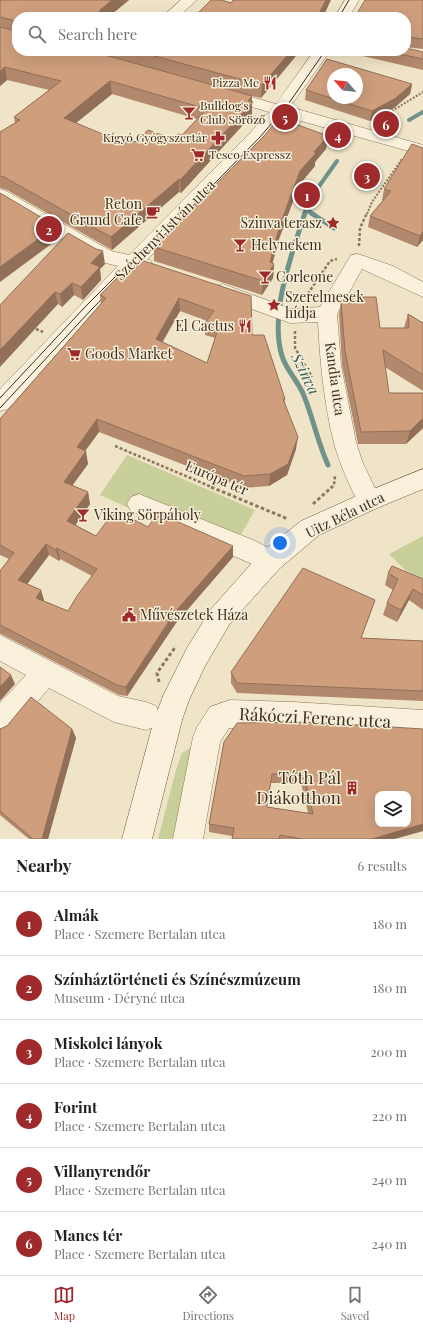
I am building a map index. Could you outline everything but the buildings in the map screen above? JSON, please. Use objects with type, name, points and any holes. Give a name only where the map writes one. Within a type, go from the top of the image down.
[{"type":"street","points":[[175,12],[190,0]]},
{"type":"street","points":[[345,12],[352,0]]},
{"type":"street","name":"Széchenyi István utca","points":[[0,403],[132,262],[257,136],[279,110],[318,56]]},
{"type":"street","points":[[207,89],[362,133],[419,144]]},
{"type":"street","points":[[0,195],[105,256],[158,270]]},
{"type":"street","points":[[358,260],[386,271],[423,290]]},
{"type":"street","name":"Kandia utca","points":[[358,260],[338,292],[328,314],[331,365],[342,429],[351,461],[369,501]]},
{"type":"street","points":[[210,287],[254,301],[270,309],[293,315],[328,314]]},
{"type":"street","name":"Uitz Béla utca","points":[[137,839],[157,718],[177,696],[196,656],[220,617],[311,517],[369,501],[423,479]]},
{"type":"street","points":[[140,504],[253,552],[270,561]]},
{"type":"street","points":[[0,647],[114,709],[157,718]]},
{"type":"street","points":[[0,724],[46,672]]},
{"type":"street","name":"Rákóczi Ferenc utca","points":[[188,839],[207,737],[212,727],[220,717],[230,714],[293,716],[423,724]]},
{"type":"path","points":[[362,133],[365,127],[423,92]]},
{"type":"path","points":[[314,379],[295,348],[293,315],[330,261],[343,258],[358,260],[360,228],[372,202],[419,144]]},
{"type":"path","name":"Európa tér","points":[[115,446],[311,517]]},
{"type":"path","points":[[311,517],[334,485],[335,471]]},
{"type":"path","points":[[157,718],[157,673],[178,643]]},
{"type":"green space","points":[[127,455],[255,510],[238,540],[133,510],[100,495]]},
{"type":"green space","points":[[423,536],[423,579],[406,571],[389,554]]},
{"type":"green space","points":[[190,748],[197,748],[181,839],[158,839],[176,770],[182,753]]},
{"type":"waterway","name":"Szinva","points":[[409,120],[423,112]]},
{"type":"waterway","name":"Szinva","points":[[306,209],[312,196],[337,161]]},
{"type":"waterway","name":"Szinva","points":[[304,214],[306,209]]},
{"type":"waterway","points":[[306,209],[313,214]]},
{"type":"waterway","name":"Szinva","points":[[305,213],[294,246],[280,303],[278,322],[279,339],[282,356],[304,396],[328,465]]},
{"type":"waterway","points":[[311,213],[334,228]]},
{"type":"tram line","points":[[342,12],[349,0]]},
{"type":"tram line","points":[[0,408],[91,310],[260,137],[289,103],[322,56]]},
{"type":"tram line","points":[[0,398],[85,307],[162,230]]},
{"type":"place","name":"Pizza Me","points":[[270,83]]},
{"type":"place","name":"Bulldog's Club Söröző","points":[[189,113]]},
{"type":"place","name":"Villanyrendőr","points":[[285,117]]},
{"type":"place","name":"Mancs tér","points":[[386,124]]},
{"type":"place","name":"Forint","points":[[338,135]]},
{"type":"place","name":"Kígyó Gyógyszertár","points":[[218,138]]},
{"type":"place","name":"Tesco Expressz","points":[[198,155]]},
{"type":"place","name":"Miskolci lányok","points":[[367,176]]},
{"type":"place","name":"Almák","points":[[307,195]]},
{"type":"place","name":"Reton Grund Cafe","points":[[153,212]]},
{"type":"place","name":"Szinva terasz","points":[[333,223]]},
{"type":"place","name":"Színháztörténeti és Színészmúzeum","points":[[49,229]]},
{"type":"place","name":"Helynekem","points":[[240,245]]},
{"type":"place","name":"Corleone","points":[[265,277]]},
{"type":"place","name":"Szerelmesek hídja","points":[[274,305]]},
{"type":"place","name":"El Cactus","points":[[245,326]]},
{"type":"place","name":"Goods Market","points":[[74,354]]},
{"type":"place","name":"Viking Sörpáholy","points":[[83,515]]},
{"type":"place","name":"Művészetek Háza","points":[[129,615]]},
{"type":"place","name":"Tóth Pál Diákotthon","points":[[352,788]]}]
